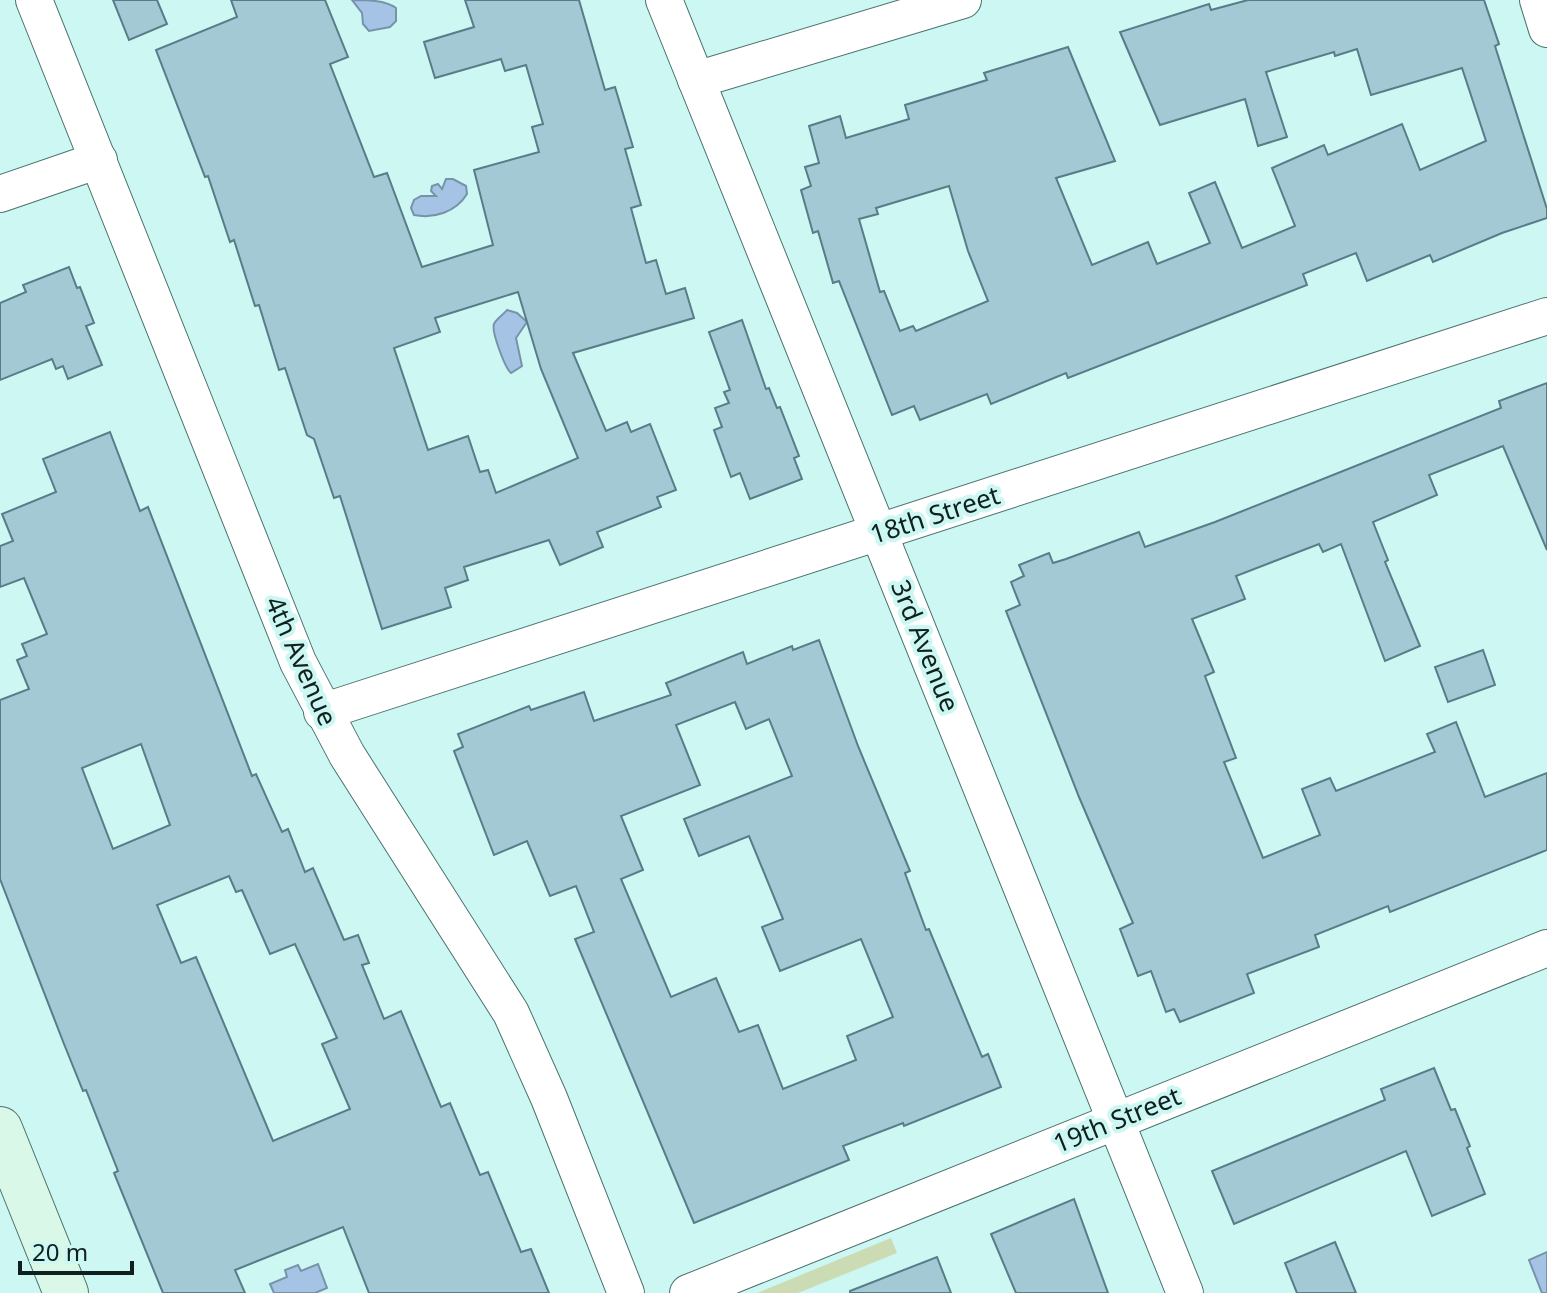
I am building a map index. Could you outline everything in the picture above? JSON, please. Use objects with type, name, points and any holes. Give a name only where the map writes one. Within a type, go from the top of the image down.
[{"type":"street","name":"4th Avenue","points":[[34,0],[298,662],[322,712],[511,1013],[549,1098],[626,1293]]},
{"type":"street","name":"3rd Avenue","points":[[664,0],[1185,1293]]},
{"type":"street","points":[[696,80],[963,0]]},
{"type":"street","points":[[1538,0],[1547,29]]},
{"type":"street","points":[[0,194],[99,160]]},
{"type":"street","name":"18th Street","points":[[322,712],[1547,316]]},
{"type":"street","name":"19th Street","points":[[688,1293],[1547,948]]},
{"type":"street","points":[[0,1129],[66,1293]]},
{"type":"green space","points":[[891,1238],[897,1253],[798,1293],[757,1293]]},
{"type":"water","points":[[352,0],[392,5],[396,8],[396,21],[390,27],[369,31],[363,24],[362,13]]},
{"type":"water","points":[[446,179],[466,186],[467,194],[462,200],[444,213],[414,215],[411,208],[414,200],[421,196],[436,196],[431,191],[432,186],[438,184],[442,189]]},
{"type":"water","points":[[507,310],[517,313],[527,322],[516,338],[522,366],[511,373],[499,349],[494,328],[495,322]]},
{"type":"water","points":[[1547,1252],[1547,1293],[1542,1293],[1529,1260]]},
{"type":"water","points":[[318,1264],[327,1288],[315,1293],[274,1293],[270,1284],[287,1277],[285,1270],[298,1265],[301,1271]]},
{"type":"building","points":[[113,0],[157,0],[167,24],[129,40]]},
{"type":"building","points":[[231,0],[325,0],[348,57],[330,64],[374,177],[387,173],[422,267],[493,245],[474,170],[539,152],[532,127],[543,124],[526,65],[505,71],[501,59],[435,78],[424,42],[474,27],[465,0],[579,0],[605,90],[615,87],[633,147],[625,149],[641,205],[631,208],[646,263],[656,260],[666,294],[685,288],[694,318],[573,353],[606,431],[627,422],[631,432],[650,424],[676,490],[657,497],[661,507],[597,532],[603,547],[560,565],[549,540],[464,567],[468,580],[445,588],[451,607],[382,629],[340,496],[334,498],[314,439],[307,435],[285,368],[279,370],[259,305],[255,306],[234,240],[230,242],[208,176],[205,177],[156,50],[237,17]],"holes":[[[518,292],[541,369],[578,458],[496,493],[488,470],[480,472],[468,436],[428,450],[394,348],[440,332],[435,318]]]},
{"type":"building","points":[[1248,0],[1484,0],[1499,44],[1495,46],[1547,209],[1547,218],[1433,262],[1430,255],[1367,281],[1356,253],[1303,274],[1307,285],[1068,378],[1066,373],[991,404],[987,394],[920,420],[914,406],[892,415],[839,281],[833,283],[818,231],[813,233],[801,190],[811,186],[805,167],[819,163],[809,126],[840,116],[846,138],[909,119],[905,105],[987,80],[984,73],[1068,47],[1115,161],[1056,178],[1092,265],[1148,242],[1157,264],[1210,243],[1189,193],[1215,182],[1242,248],[1295,226],[1272,168],[1324,145],[1328,155],[1402,124],[1420,170],[1486,141],[1462,68],[1371,95],[1357,49],[1335,56],[1334,52],[1266,72],[1287,137],[1258,146],[1245,99],[1160,125],[1120,32],[1209,4],[1211,10]],"holes":[[[949,186],[968,251],[988,301],[916,331],[913,326],[900,331],[884,291],[880,292],[859,219],[878,214],[876,208]]]},
{"type":"building","points":[[69,267],[94,323],[86,326],[102,365],[68,379],[63,366],[56,369],[52,359],[0,380],[0,303],[26,292],[23,285]]},
{"type":"building","points":[[742,320],[766,389],[769,388],[777,408],[780,407],[799,456],[794,458],[802,479],[750,499],[740,473],[731,477],[714,430],[722,427],[715,408],[729,403],[724,392],[730,390],[709,332]]},
{"type":"building","points":[[1547,383],[1547,550],[1503,446],[1429,475],[1437,495],[1373,522],[1388,560],[1385,562],[1420,646],[1385,661],[1341,544],[1323,552],[1319,544],[1236,576],[1245,599],[1192,619],[1214,672],[1205,676],[1236,758],[1224,762],[1263,858],[1320,835],[1302,789],[1330,778],[1336,791],[1435,752],[1427,734],[1456,722],[1485,797],[1547,773],[1547,850],[1390,912],[1388,906],[1315,935],[1319,947],[1247,974],[1254,993],[1180,1022],[1174,1009],[1166,1012],[1151,971],[1138,976],[1120,929],[1133,923],[1079,797],[1006,611],[1020,605],[1011,582],[1024,576],[1019,565],[1049,553],[1053,563],[1139,532],[1145,547],[1501,408],[1499,401]]},
{"type":"building","points":[[110,432],[140,511],[148,507],[252,776],[256,774],[282,832],[288,829],[305,872],[313,868],[344,940],[358,935],[369,963],[362,965],[384,1019],[401,1011],[441,1107],[450,1103],[480,1175],[488,1172],[521,1252],[531,1249],[549,1293],[369,1293],[343,1227],[235,1270],[245,1293],[163,1293],[114,1173],[118,1171],[64,1044],[0,879],[0,700],[29,689],[17,660],[27,656],[22,644],[47,634],[24,578],[0,587],[0,546],[13,541],[2,514],[56,492],[43,459]],"holes":[[[141,744],[170,825],[113,849],[82,768]],[[229,876],[236,892],[242,890],[270,954],[295,944],[337,1038],[322,1044],[350,1109],[273,1141],[196,957],[181,963],[157,905]]]},
{"type":"building","points":[[819,640],[858,746],[910,871],[905,873],[926,930],[929,929],[982,1057],[988,1054],[1001,1087],[904,1126],[903,1123],[843,1146],[849,1160],[694,1223],[575,939],[594,932],[576,886],[550,896],[527,841],[494,855],[454,751],[463,747],[458,734],[529,706],[531,710],[584,692],[594,721],[671,695],[666,683],[743,652],[747,664],[792,646],[793,650]],"holes":[[[735,702],[746,729],[769,719],[792,776],[684,819],[699,856],[749,836],[783,919],[762,927],[780,971],[861,939],[893,1017],[847,1036],[856,1060],[783,1089],[758,1025],[739,1032],[716,978],[671,997],[621,879],[643,870],[621,816],[700,785],[676,725]]]},
{"type":"building","points":[[1483,650],[1495,685],[1448,702],[1435,667]]},
{"type":"building","points":[[1434,1068],[1470,1146],[1467,1148],[1485,1194],[1432,1216],[1406,1151],[1234,1224],[1212,1171],[1385,1100],[1381,1089]]},
{"type":"building","points":[[1074,1199],[1108,1293],[1016,1293],[991,1234]]},
{"type":"building","points":[[1335,1242],[1356,1293],[1297,1293],[1285,1263]]},
{"type":"building","points":[[937,1257],[951,1293],[850,1293],[850,1291]]}]
